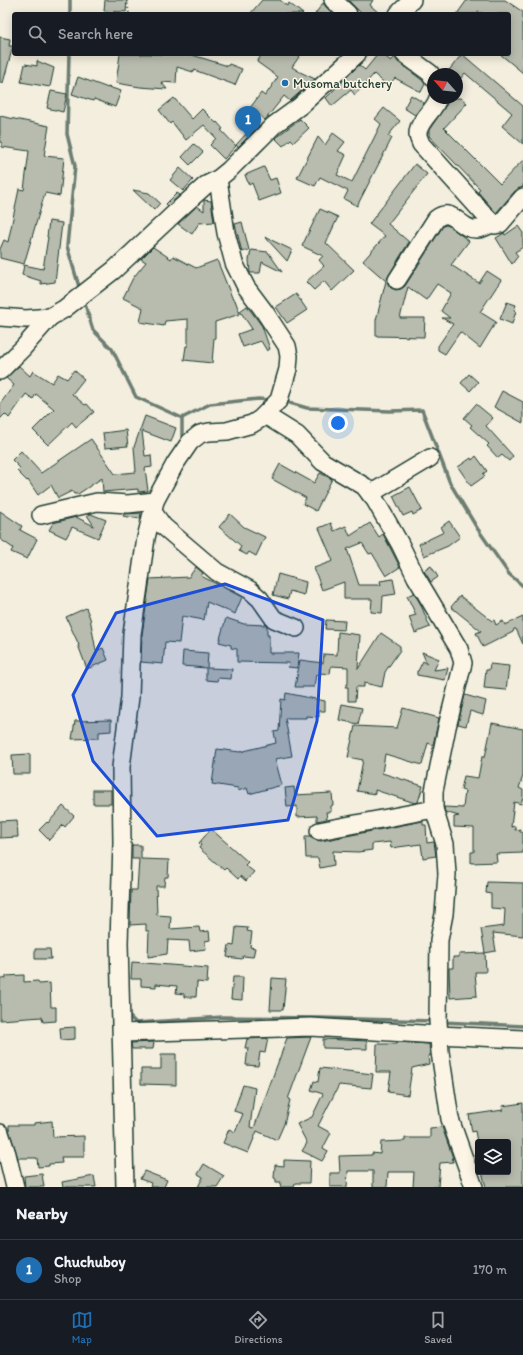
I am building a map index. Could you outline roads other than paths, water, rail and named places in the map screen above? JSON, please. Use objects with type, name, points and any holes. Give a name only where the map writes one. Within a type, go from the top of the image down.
[{"type":"street","points":[[333,0],[346,12]]},
{"type":"street","points":[[400,12],[412,0]]},
{"type":"street","points":[[0,371],[24,348],[50,318],[114,270],[206,185],[218,179],[234,166],[274,125],[300,106],[356,56]]},
{"type":"street","points":[[407,56],[427,71]]},
{"type":"street","points":[[436,104],[420,125],[418,134],[421,144],[493,224]]},
{"type":"street","points":[[125,1187],[119,943],[122,843],[121,767],[130,697],[132,634],[146,538],[154,506],[175,464],[190,442],[200,434],[227,431],[252,424],[265,415],[279,400],[288,369],[289,356],[287,346],[246,287],[234,263],[226,233],[218,179]]},
{"type":"street","points":[[397,280],[436,219],[442,215],[447,214],[466,227],[478,230],[493,224],[500,224],[523,197]]},
{"type":"street","points":[[0,317],[26,319],[50,318]]},
{"type":"street","points":[[265,415],[297,435],[323,462],[364,486],[400,544],[416,577],[459,649],[463,663],[446,727],[434,792],[434,809],[446,844],[447,874],[444,914],[439,940],[438,1035],[450,1119],[474,1187]]},
{"type":"street","points":[[370,494],[430,458]]},
{"type":"street","points":[[41,516],[97,502],[154,506]]},
{"type":"street","points":[[154,506],[163,526],[217,572],[250,590],[260,600],[274,619],[296,628]]},
{"type":"street","points":[[319,831],[434,809]]},
{"type":"street","points":[[122,1033],[311,1027],[523,1039]]},
{"type":"street","points":[[0,1133],[15,1187]]},
{"type":"waterway","points":[[70,0],[70,12]]},
{"type":"waterway","points":[[69,56],[67,134],[75,166],[67,246],[80,290]]},
{"type":"waterway","points":[[84,301],[93,330],[112,349],[136,397],[182,418],[210,404],[258,399],[271,400]]},
{"type":"waterway","points":[[283,401],[307,408],[390,411],[422,410],[450,483],[477,528],[509,574],[523,586]]},
{"type":"waterway","points":[[182,418],[182,444]]},
{"type":"waterway","points":[[126,1013],[136,1023],[223,1017],[434,1021]]},
{"type":"waterway","points":[[442,1022],[523,1026]]},
{"type":"place","name":"Musoma butchery","points":[[285,83]]},
{"type":"place","name":"Chuchuboy","points":[[248,139]]}]
